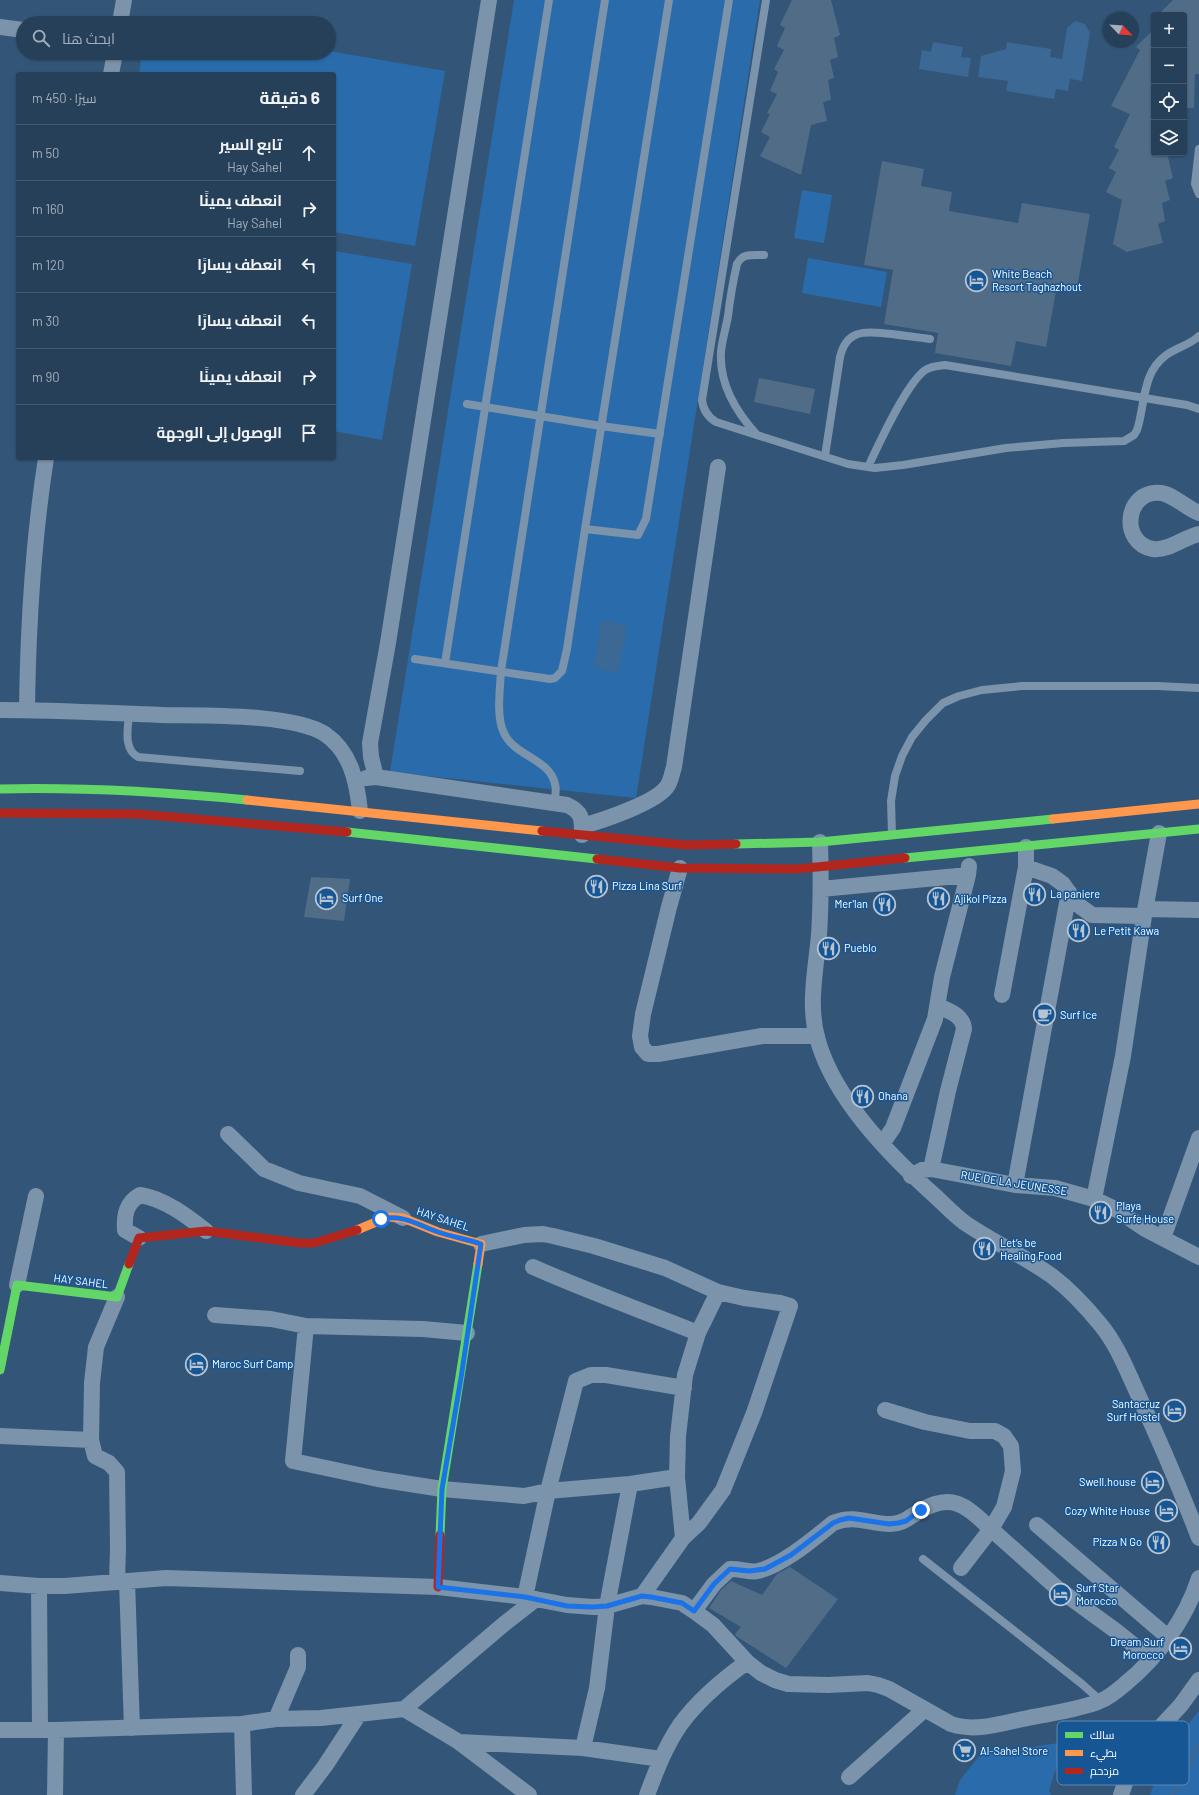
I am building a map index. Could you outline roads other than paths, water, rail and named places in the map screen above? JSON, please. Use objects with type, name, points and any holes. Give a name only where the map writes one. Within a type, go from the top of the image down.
[{"type":"main road","points":[[0,789],[44,788],[149,791],[582,830],[618,839],[686,845],[820,842],[1199,804]]},
{"type":"main road","points":[[0,813],[138,814],[411,838],[680,868],[797,870],[1199,829]]},
{"type":"main road","name":"HAY SAHEL","points":[[17,1285],[117,1297],[140,1238],[206,1231],[314,1244],[356,1230],[388,1217],[403,1218],[438,1232],[481,1244]]},
{"type":"main road","points":[[438,1587],[442,1489],[461,1378],[481,1244]]},
{"type":"main road","points":[[0,1370],[17,1285]]},
{"type":"street","points":[[121,16],[124,0]]},
{"type":"street","points":[[376,776],[371,757],[370,743],[388,643],[489,0]]},
{"type":"street","points":[[0,27],[16,29]]},
{"type":"street","points":[[111,72],[114,60]]},
{"type":"street","points":[[27,710],[28,639],[32,568],[46,460]]},
{"type":"street","points":[[582,830],[652,800],[668,786],[674,767],[718,466]]},
{"type":"street","points":[[1199,513],[1182,505],[1174,498],[1162,493],[1149,494],[1138,500],[1131,511],[1130,524],[1134,535],[1141,544],[1153,549],[1164,548],[1183,539],[1199,534]]},
{"type":"street","points":[[0,710],[261,718],[306,726],[324,734],[340,747],[350,765],[356,781],[360,811]]},
{"type":"street","points":[[356,781],[376,776],[568,805],[579,813],[582,830],[580,858]]},
{"type":"street","points":[[1094,1199],[1123,1056],[1145,912],[1159,833]]},
{"type":"street","points":[[820,842],[820,924],[814,985],[814,1019],[823,1056],[838,1086],[882,1144],[911,1176],[964,1222],[1052,1276],[1078,1300],[1101,1325],[1118,1353],[1165,1450],[1199,1538]]},
{"type":"street","points":[[1002,995],[1026,866],[1026,847]]},
{"type":"street","points":[[882,1144],[893,1128],[922,1058],[935,1019],[942,977],[968,875],[971,852]]},
{"type":"street","points":[[1026,866],[1052,876],[1063,884],[1082,909],[1092,915],[1199,910]]},
{"type":"street","points":[[680,868],[669,906],[643,1014],[640,1036],[642,1047],[648,1054],[658,1054],[762,1036],[817,1036]]},
{"type":"street","points":[[821,889],[968,875]]},
{"type":"street","points":[[1015,1184],[1069,892]]},
{"type":"street","points":[[931,1169],[948,1091],[964,1030],[964,1024],[960,1018],[938,1006]]},
{"type":"street","points":[[228,1134],[264,1169],[299,1183],[360,1196],[403,1218]]},
{"type":"street","points":[[1163,1238],[1199,1138]]},
{"type":"street","name":"RUE DE LA JEUNESSE","points":[[911,1176],[922,1170],[931,1169],[1015,1184],[1055,1188],[1094,1199],[1117,1210],[1145,1229],[1199,1257]]},
{"type":"street","points":[[140,1238],[125,1230],[124,1221],[128,1204],[140,1195],[170,1206],[187,1216],[206,1231]]},
{"type":"street","points":[[17,1285],[36,1196]]},
{"type":"street","points":[[481,1244],[524,1235],[543,1234],[553,1236],[594,1246],[665,1268],[718,1292],[790,1306],[754,1413],[724,1490],[698,1523],[683,1538],[642,1596]]},
{"type":"street","points":[[533,1266],[580,1288],[613,1299],[698,1333]]},
{"type":"street","points":[[683,1538],[677,1477],[678,1436],[684,1388],[690,1355],[698,1333],[718,1292]]},
{"type":"street","points":[[117,1297],[96,1347],[92,1383],[91,1440],[95,1456],[109,1463],[117,1472],[118,1541],[132,1728]]},
{"type":"street","points":[[215,1315],[271,1319],[306,1326],[423,1329],[467,1333]]},
{"type":"street","points":[[306,1326],[293,1461],[378,1479],[442,1489],[524,1496],[548,1491],[630,1484],[677,1477]]},
{"type":"street","points":[[0,1730],[56,1730],[242,1724],[276,1719],[321,1718],[404,1709],[504,1624],[530,1598],[548,1491],[576,1381],[591,1375],[606,1375],[684,1388]]},
{"type":"street","points":[[885,1410],[924,1422],[970,1431],[995,1432],[1004,1436],[1009,1442],[1013,1470],[1004,1507],[991,1529],[961,1568]]},
{"type":"street","points":[[0,1436],[91,1440]]},
{"type":"street","points":[[583,1748],[596,1688],[607,1606],[630,1484]]},
{"type":"street","points":[[694,1611],[714,1584],[730,1569],[749,1571],[765,1569],[791,1555],[833,1523],[849,1518],[889,1524],[898,1523],[906,1521],[921,1510],[948,1501],[966,1506],[1057,1588],[1116,1631],[1151,1659]]},
{"type":"street","points":[[1036,1525],[1169,1638]]},
{"type":"street","points":[[0,1583],[39,1586],[174,1579],[438,1587],[530,1598],[567,1606],[607,1606],[642,1596],[668,1599],[682,1603],[713,1625],[747,1662],[761,1673],[775,1680],[788,1684],[828,1685],[868,1683],[889,1689],[924,1710],[962,1728],[976,1728],[1101,1701],[1127,1682],[1151,1659],[1169,1638],[1190,1603],[1199,1578]]},
{"type":"street","points":[[39,1586],[40,1730]]},
{"type":"street","points":[[276,1719],[298,1666],[298,1655]]},
{"type":"street","points":[[647,1795],[661,1759],[679,1727],[690,1712],[710,1691],[747,1662]]},
{"type":"street","points":[[1166,1721],[1199,1680]]},
{"type":"street","points":[[404,1709],[459,1742],[530,1795]]},
{"type":"street","points":[[850,1777],[924,1710]]},
{"type":"street","points":[[303,1795],[325,1766],[359,1714]]},
{"type":"street","points":[[242,1724],[244,1795]]},
{"type":"street","points":[[55,1795],[56,1730]]},
{"type":"street","points":[[459,1742],[583,1748],[661,1759]]},
{"type":"street","points":[[1121,1795],[1124,1785]]},
{"type":"lane","points":[[445,663],[549,0]]},
{"type":"lane","points":[[554,803],[556,785],[546,768],[519,751],[509,742],[503,732],[500,717],[500,671],[605,0]]},
{"type":"lane","points":[[416,659],[550,679],[555,678],[562,671],[568,649],[601,426],[669,0]]},
{"type":"lane","points":[[585,529],[638,535],[646,519],[729,0]]},
{"type":"lane","points":[[766,0],[702,400],[705,411],[712,419],[848,464],[868,467],[889,467],[1006,448],[1063,443],[1124,441],[1134,435],[1137,430],[1149,378],[1155,365],[1166,355],[1195,340],[1199,336]]},
{"type":"lane","points":[[1199,149],[1195,184],[1199,194]]},
{"type":"lane","points":[[758,435],[745,422],[732,401],[723,371],[721,353],[736,264],[747,255],[764,255]]},
{"type":"lane","points":[[825,456],[840,357],[846,341],[853,336],[868,332],[930,339]]},
{"type":"lane","points":[[868,467],[903,399],[916,380],[927,369],[945,365],[1199,409]]},
{"type":"lane","points":[[467,404],[660,434]]},
{"type":"lane","points":[[892,835],[891,801],[895,776],[902,756],[912,737],[943,703],[959,696],[982,690],[1022,686],[1157,686],[1199,688]]},
{"type":"lane","points":[[129,714],[128,745],[132,755],[138,757],[300,771]]},
{"type":"lane","points":[[923,1559],[1082,1684],[1101,1701]]},
{"type":"waterway","points":[[1189,1764],[1199,1745]]},
{"type":"waterway","points":[[1172,1795],[1177,1785]]},
{"type":"place","name":"White Beach Resort Taghazhout","points":[[976,280]]},
{"type":"place","name":"Pizza Lina Surf","points":[[596,886]]},
{"type":"place","name":"La paniere","points":[[1034,894]]},
{"type":"place","name":"Surf One","points":[[327,898]]},
{"type":"place","name":"Ajikol Pizza","points":[[938,899]]},
{"type":"place","name":"Mer'lan","points":[[884,904]]},
{"type":"place","name":"Le Petit Kawa","points":[[1078,931]]},
{"type":"place","name":"Pueblo","points":[[829,948]]},
{"type":"place","name":"Surf Ice","points":[[1045,1015]]},
{"type":"place","name":"Ohana","points":[[863,1096]]},
{"type":"place","name":"Playa Surfe House","points":[[1100,1212]]},
{"type":"place","name":"Let’s be Healing Food","points":[[984,1249]]},
{"type":"place","name":"Maroc Surf Camp","points":[[196,1364]]},
{"type":"place","name":"Santacruz Surf Hostel","points":[[1175,1410]]},
{"type":"place","name":"Swell.house","points":[[1152,1482]]},
{"type":"place","name":"Cozy White House","points":[[1166,1511]]},
{"type":"place","name":"Pizza N Go","points":[[1158,1542]]},
{"type":"place","name":"Surf Star Morocco","points":[[1060,1594]]},
{"type":"place","name":"Dream Surf Morocco","points":[[1180,1648]]},
{"type":"place","name":"Al-Sahel Store","points":[[965,1751]]}]
